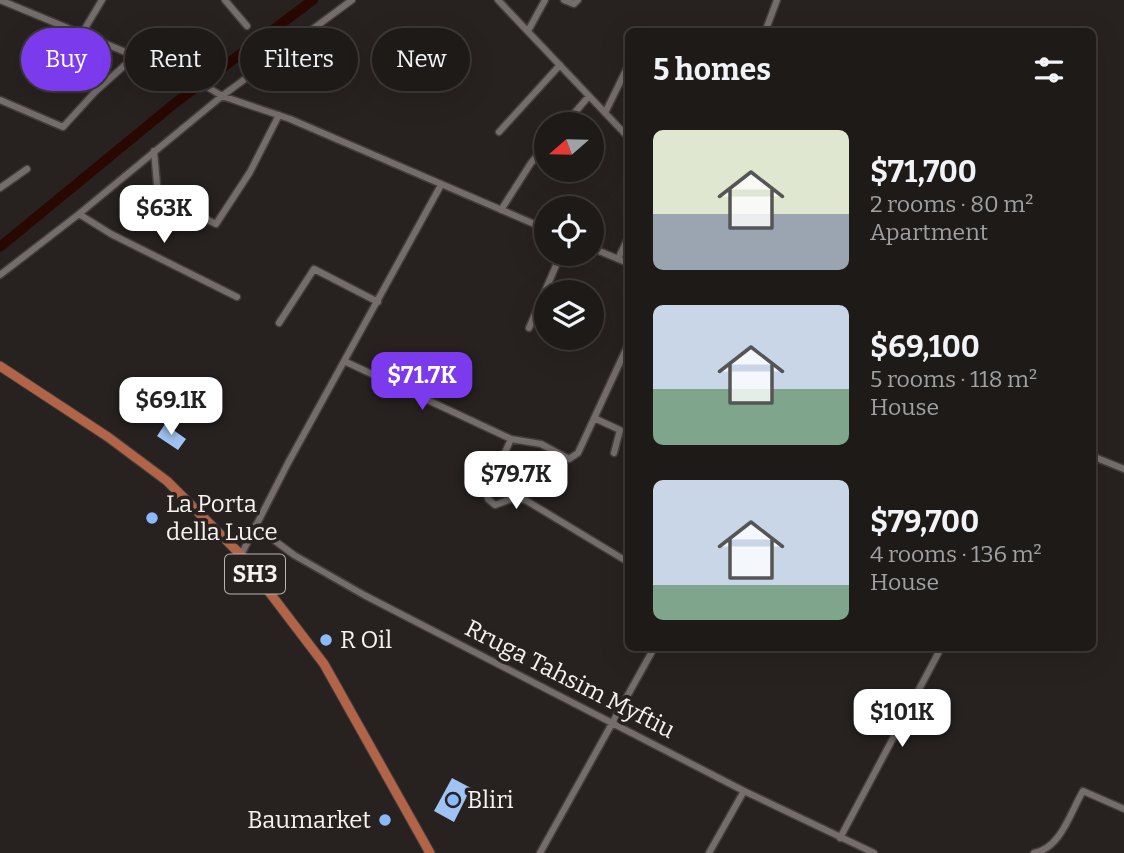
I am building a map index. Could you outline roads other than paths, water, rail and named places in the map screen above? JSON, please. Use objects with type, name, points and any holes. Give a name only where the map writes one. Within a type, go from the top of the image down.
[{"type":"main road","name":"SH3","points":[[0,366],[167,481],[241,555],[324,664],[430,853]]},
{"type":"street","points":[[0,0],[65,28]]},
{"type":"street","points":[[85,28],[102,0]]},
{"type":"street","points":[[225,0],[247,26]]},
{"type":"street","points":[[0,275],[79,214],[222,96],[352,0]]},
{"type":"street","points":[[498,0],[625,134]]},
{"type":"street","points":[[528,31],[545,0]]},
{"type":"street","points":[[564,0],[573,4],[578,0]]},
{"type":"street","points":[[766,28],[777,0]]},
{"type":"street","points":[[499,132],[560,65]]},
{"type":"street","points":[[0,100],[66,126],[95,92],[125,66]]},
{"type":"street","points":[[605,113],[625,72]]},
{"type":"street","points":[[214,91],[279,115],[534,224]]},
{"type":"street","points":[[575,112],[589,96]]},
{"type":"street","points":[[154,151],[159,196],[216,224],[250,172],[279,115]]},
{"type":"street","points":[[501,210],[534,159]]},
{"type":"street","points":[[0,188],[27,170]]},
{"type":"street","points":[[241,555],[442,185]]},
{"type":"street","points":[[79,214],[111,234],[237,298]]},
{"type":"street","points":[[618,259],[625,244]]},
{"type":"street","points":[[604,253],[625,262]]},
{"type":"street","points":[[530,328],[556,266]]},
{"type":"street","points":[[279,323],[314,269],[378,302]]},
{"type":"street","points":[[344,361],[511,439],[541,444],[569,458],[578,453],[625,351]]},
{"type":"street","points":[[594,418],[620,430],[614,453]]},
{"type":"street","points":[[511,439],[487,493],[488,499],[495,505],[517,497],[527,501],[625,560]]},
{"type":"street","points":[[1096,458],[1124,469]]},
{"type":"street","name":"Rruga Tahsim Myftiu","points":[[255,526],[327,575],[612,723],[874,853]]},
{"type":"street","points":[[540,853],[652,651]]},
{"type":"street","points":[[840,838],[939,651]]},
{"type":"street","points":[[709,853],[744,790]]},
{"type":"street","points":[[1034,853],[1045,851],[1053,844],[1083,791],[1124,809]]},
{"type":"waterway","points":[[0,247],[175,103],[313,0]]},
{"type":"place","name":"La Porta della Luce","points":[[152,518]]},
{"type":"place","name":"R Oil","points":[[326,640]]},
{"type":"place","name":"Bliri","points":[[453,800]]},
{"type":"place","name":"Baumarket","points":[[385,820]]}]
